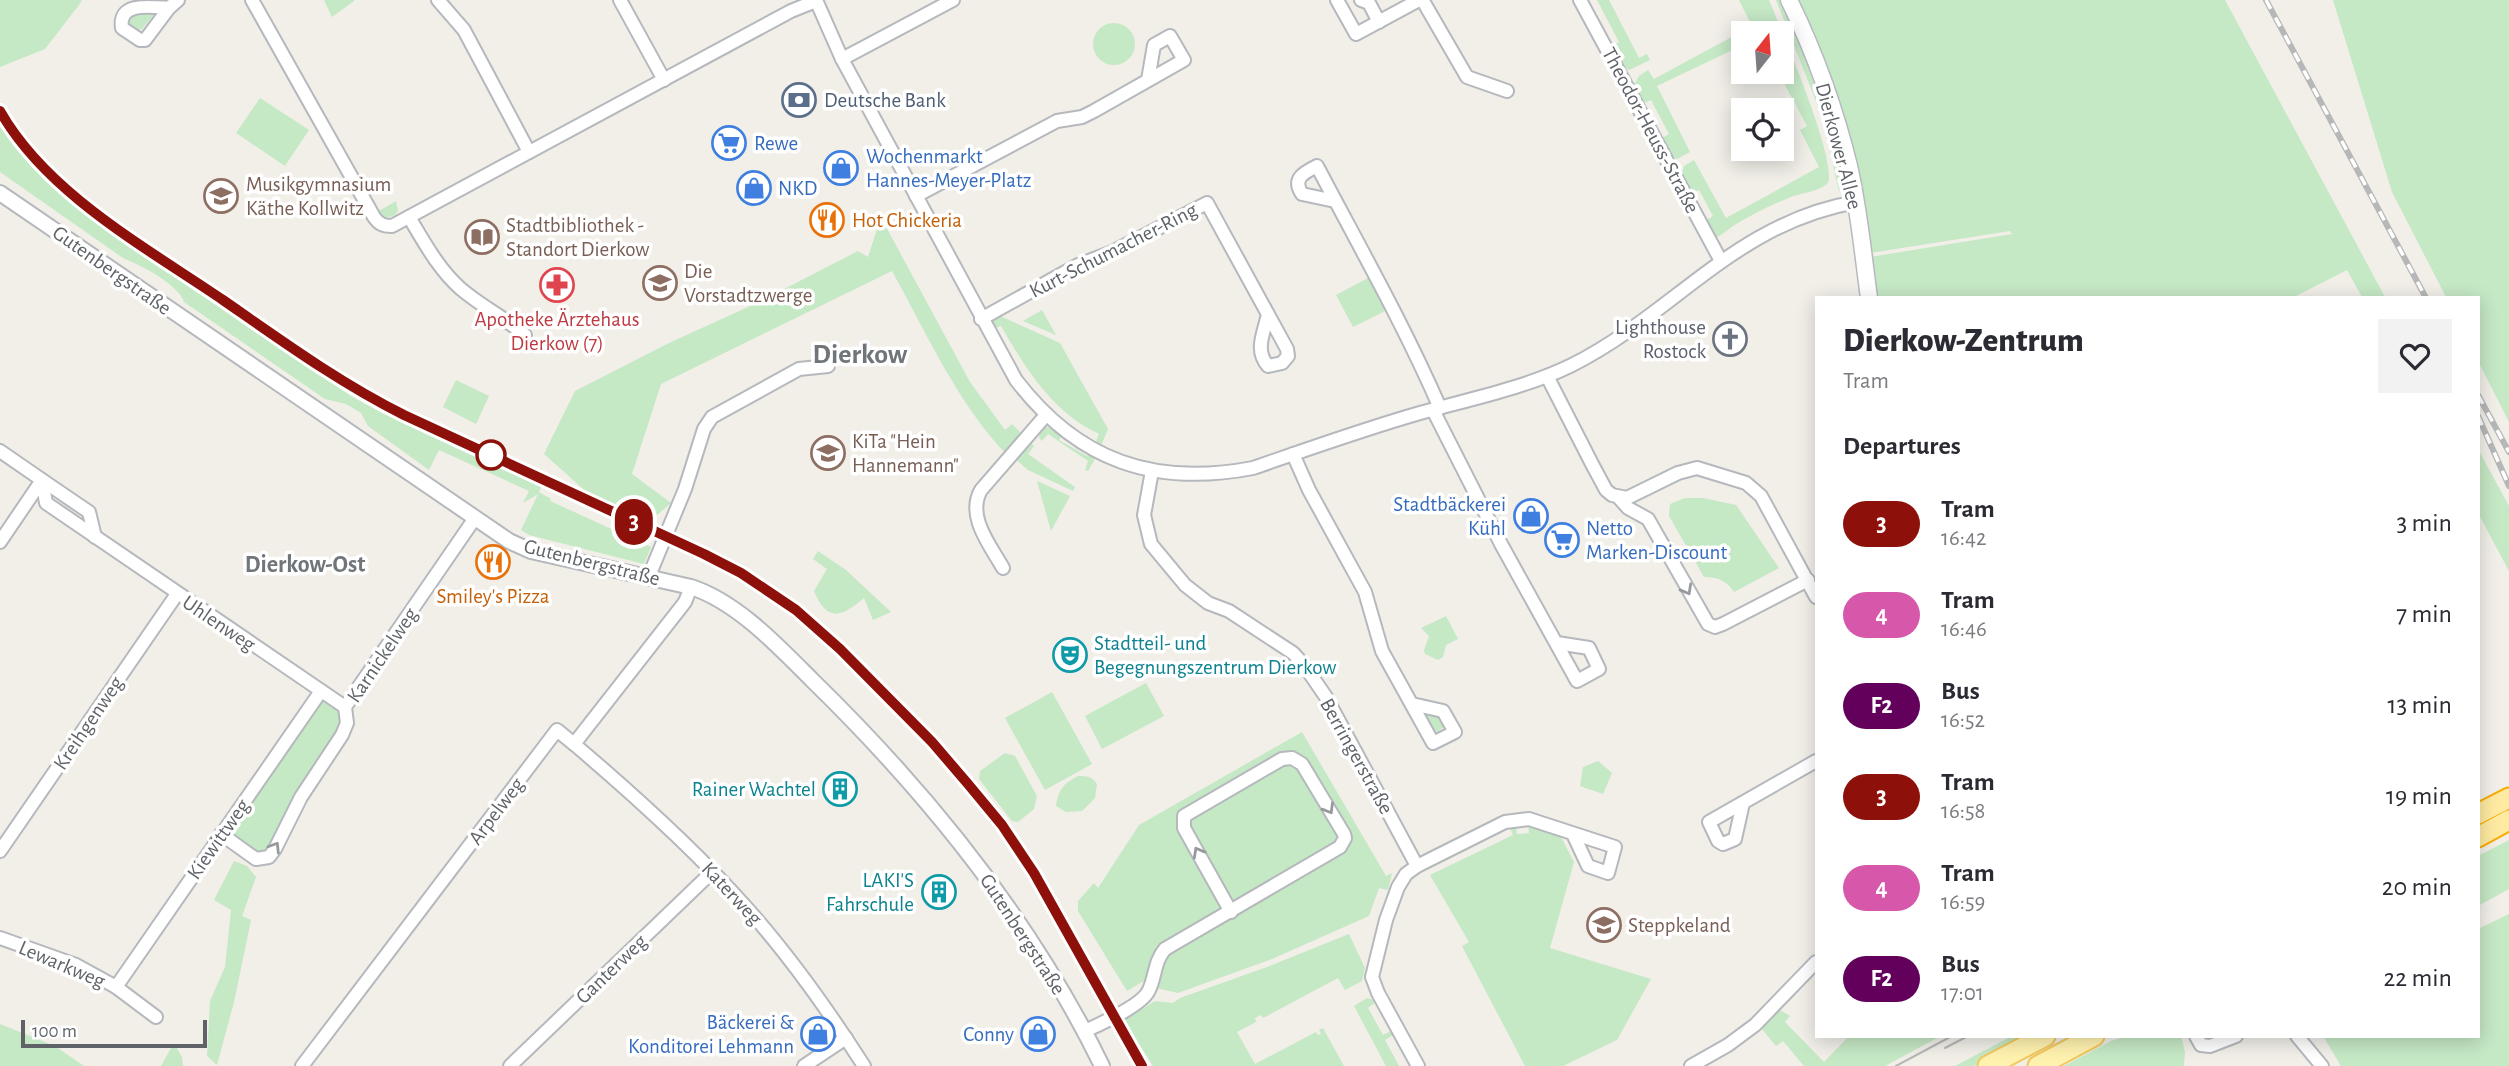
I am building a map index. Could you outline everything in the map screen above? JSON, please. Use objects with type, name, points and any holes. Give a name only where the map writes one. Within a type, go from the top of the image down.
[{"type":"highway","points":[[2480,813],[2509,798]]},
{"type":"highway","points":[[2480,836],[2509,820]]},
{"type":"main road","name":"Dierkower Allee","points":[[1789,0],[1823,81],[1844,149],[1856,202],[1869,296]]},
{"type":"main road","points":[[1988,1066],[2041,1038]]},
{"type":"main road","points":[[2038,1066],[2090,1038]]},
{"type":"street","points":[[252,0],[377,223],[392,226],[791,11],[816,1],[842,59],[1010,372],[1046,415],[1092,447],[1120,461],[1152,471],[1194,475],[1253,468],[1547,376],[1615,340],[1721,261],[1780,225],[1815,212],[1856,202]]},
{"type":"street","points":[[438,0],[464,30],[529,152]]},
{"type":"street","points":[[620,0],[664,80]]},
{"type":"street","points":[[842,59],[953,0]]},
{"type":"street","points":[[1336,0],[1356,34],[1419,0],[1423,1],[1467,77],[1507,91]]},
{"type":"street","points":[[1361,0],[1369,3],[1380,22]]},
{"type":"street","name":"Theodor-Heuss-Straße","points":[[1580,0],[1721,261]]},
{"type":"street","points":[[916,196],[1057,121],[1082,117],[1148,80]]},
{"type":"street","name":"Gutenbergstraße","points":[[0,193],[509,541],[531,551],[691,587],[709,593],[739,613],[797,664],[869,736],[904,774],[982,871],[1028,936],[1085,1031],[1102,1066]]},
{"type":"street","points":[[1335,201],[1420,362],[1436,409],[1501,544],[1557,643]]},
{"type":"street","name":"Kurt-Schumacher-Ring","points":[[981,319],[1078,265],[1110,253],[1207,203],[1268,314]]},
{"type":"street","points":[[409,217],[429,250],[459,287],[525,335]]},
{"type":"street","points":[[649,576],[685,489],[704,429],[712,417],[799,369],[828,366]]},
{"type":"street","points":[[1547,376],[1606,490],[1628,508],[1648,519],[1708,624],[1715,627],[1723,624],[1808,580]]},
{"type":"street","points":[[1003,568],[975,516],[975,504],[981,490],[1046,415]]},
{"type":"street","points":[[0,451],[43,480],[0,542]]},
{"type":"street","points":[[1293,454],[1309,490],[1365,592],[1382,651],[1412,704]]},
{"type":"street","points":[[1619,498],[1635,495],[1688,469],[1703,469],[1738,479],[1754,488],[1761,496],[1815,595]]},
{"type":"street","name":"Berringerstraße","points":[[1152,471],[1144,515],[1151,544],[1163,562],[1185,585],[1208,603],[1229,611],[1293,653],[1304,665],[1326,697],[1417,866]]},
{"type":"street","name":"Uhlenweg","points":[[43,480],[46,503],[345,707]]},
{"type":"street","name":"Karnickelweg","points":[[221,834],[256,859],[269,857],[301,797],[342,735],[346,723],[345,707],[475,518]]},
{"type":"street","points":[[574,744],[685,601],[691,587]]},
{"type":"street","name":"Kreihgenweg","points":[[0,851],[177,594]]},
{"type":"street","name":"Kiewittweg","points":[[116,987],[321,691]]},
{"type":"street","name":"Arpelweg","points":[[302,1066],[557,730],[574,744]]},
{"type":"street","name":"Katerweg","points":[[574,744],[661,821],[781,948],[864,1066]]},
{"type":"street","points":[[1085,1031],[1120,1013],[1146,995],[1158,957],[1165,949],[1231,912],[1343,843],[1344,834],[1302,764],[1297,761],[1282,760],[1184,816],[1184,828],[1231,912]]},
{"type":"street","points":[[1743,803],[1815,762]]},
{"type":"street","points":[[1418,1066],[1378,993],[1372,970],[1398,887],[1406,874],[1505,822],[1518,819],[1542,822],[1573,834]]},
{"type":"street","name":"Ganterweg","points":[[510,1066],[712,872]]},
{"type":"street","name":"Lewarkweg","points":[[0,938],[76,965],[116,987],[156,1017]]},
{"type":"street","points":[[1691,1066],[1728,1045],[1755,1024],[1815,963]]},
{"type":"street","points":[[804,1066],[846,1038]]},
{"type":"street","points":[[2197,1038],[2201,1045],[2230,1038]]},
{"type":"street","points":[[2299,1038],[2322,1066]]},
{"type":"green space","points":[[0,0],[82,1],[45,49],[0,67]]},
{"type":"green space","points":[[324,0],[354,0],[354,1],[332,17]]},
{"type":"green space","points":[[1597,0],[1609,0],[1639,58],[1647,54],[1650,60],[1629,70],[1621,66],[1611,47],[1619,42]]},
{"type":"green space","points":[[1739,0],[1769,0],[1777,21],[1750,21]]},
{"type":"green space","points":[[1776,0],[1781,0],[1790,21],[1784,21]]},
{"type":"green space","points":[[1797,0],[2225,0],[2384,296],[2361,296],[2347,270],[2296,296],[1869,296],[1864,258],[2012,234],[2010,231],[1870,253]]},
{"type":"green space","points":[[2333,0],[2509,0],[2509,422],[2480,365],[2480,296],[2445,296],[2392,192]]},
{"type":"green space","points":[[158,9],[142,29],[137,30],[128,23],[127,18],[133,12]]},
{"type":"green space","points":[[1114,23],[1129,29],[1135,44],[1129,59],[1114,65],[1099,59],[1093,44],[1099,29]]},
{"type":"green space","points":[[1794,30],[1828,119],[1843,176],[1839,192],[1823,119],[1794,46]]},
{"type":"green space","points":[[1731,37],[1731,51],[1657,86],[1690,152],[1677,159],[1669,154],[1660,139],[1669,134],[1651,100],[1642,104],[1634,85],[1639,76],[1648,70],[1654,79]]},
{"type":"green space","points":[[1794,62],[1825,152],[1829,172],[1827,184],[1769,207],[1715,238],[1705,221],[1713,216],[1699,190],[1690,194],[1681,175],[1684,166],[1694,160],[1726,218],[1819,167],[1800,130],[1807,126],[1784,84],[1794,84]]},
{"type":"green space","points":[[260,98],[309,130],[285,166],[236,133]]},
{"type":"green space","points":[[0,124],[19,149],[63,194],[111,233],[162,268],[351,396],[541,487],[539,492],[551,499],[550,501],[651,547],[644,564],[529,535],[521,530],[538,494],[523,503],[529,491],[439,450],[429,470],[368,426],[361,413],[346,404],[325,399],[184,302],[175,289],[158,276],[123,258],[0,172]]},
{"type":"green space","points":[[396,201],[398,211],[395,215],[386,218],[379,211]]},
{"type":"green space","points":[[885,225],[970,382],[1005,430],[1012,424],[1026,438],[1009,457],[974,415],[959,392],[892,271],[661,384],[632,474],[671,503],[648,523],[590,495],[544,454],[575,391],[858,251],[868,257],[877,229]]},
{"type":"green space","points":[[1368,278],[1385,311],[1353,327],[1336,295]]},
{"type":"green space","points":[[1042,310],[1056,335],[1023,321]]},
{"type":"green space","points":[[1000,316],[1060,343],[1108,429],[1101,446],[1096,441],[1099,434],[1068,414],[1042,388],[1001,326],[993,329],[989,321]]},
{"type":"green space","points":[[456,380],[489,396],[476,424],[443,407]]},
{"type":"green space","points":[[1045,426],[1062,435],[1059,440],[1087,456],[1089,453],[1096,457],[1088,471],[1085,470],[1088,461],[1048,434],[1042,441],[1039,438],[1041,428]]},
{"type":"green space","points":[[1028,440],[1034,446],[1028,454],[1075,487],[1073,491],[1028,470],[1013,457]]},
{"type":"green space","points":[[2480,453],[2509,506],[2509,571],[2480,517]]},
{"type":"green space","points":[[1037,481],[1070,496],[1051,531]]},
{"type":"green space","points":[[1685,498],[1703,498],[1736,505],[1779,568],[1734,592],[1721,580],[1704,577],[1669,516],[1670,504]]},
{"type":"green space","points":[[818,551],[846,570],[891,612],[873,620],[864,598],[842,613],[836,614],[824,608],[814,591],[827,569],[813,559]]},
{"type":"green space","points":[[1446,616],[1458,639],[1446,645],[1443,657],[1438,660],[1425,654],[1429,636],[1421,628]]},
{"type":"green space","points":[[1146,683],[1164,716],[1102,749],[1085,716]]},
{"type":"green space","points":[[321,691],[345,707],[347,723],[264,860],[221,834]]},
{"type":"green space","points":[[1052,692],[1092,764],[1045,790],[1005,718]]},
{"type":"green space","points":[[1426,713],[1438,717],[1444,727],[1437,732],[1429,726],[1424,716]]},
{"type":"green space","points":[[1302,732],[1386,876],[1392,873],[1388,890],[1379,888],[1369,916],[1272,959],[1178,993],[1156,988],[1147,979],[1127,991],[1078,911],[1078,901],[1094,883],[1098,888],[1139,825]]},
{"type":"green space","points":[[1005,753],[1015,756],[1037,796],[1034,809],[1018,822],[1012,821],[979,779],[980,771]]},
{"type":"green space","points":[[1598,761],[1612,773],[1603,794],[1580,786],[1583,767]]},
{"type":"green space","points":[[1078,776],[1089,777],[1097,784],[1095,798],[1082,811],[1066,812],[1056,806],[1058,796],[1065,784]]},
{"type":"green space","points":[[1528,824],[1559,833],[1574,862],[1550,948],[1651,979],[1617,1040],[1563,1066],[1525,1066],[1462,946],[1469,942],[1430,875],[1513,835],[1509,826],[1516,825],[1517,834],[1529,833]]},
{"type":"green space","points":[[2509,840],[2509,889],[2480,905],[2480,855]]},
{"type":"green space","points":[[234,861],[247,866],[256,877],[242,916],[251,920],[234,1002],[217,1065],[207,1056],[210,1001],[225,967],[231,910],[214,900]]},
{"type":"green space","points":[[2509,914],[2509,1066],[2341,1066],[2324,1038],[2480,1038],[2480,928]]},
{"type":"green space","points":[[1349,934],[1365,968],[1362,981],[1345,990],[1338,978],[1263,1018],[1261,1015],[1255,1018],[1256,1022],[1237,1032],[1255,1064],[1316,1032],[1321,1034],[1319,1030],[1323,1028],[1344,1066],[1153,1066],[1126,1023],[1126,1019],[1155,1001],[1173,1003],[1180,998]]},
{"type":"green space","points":[[1367,998],[1377,1001],[1368,1008],[1383,1035],[1391,1031],[1393,1035],[1385,1040],[1399,1066],[1386,1066],[1354,1006]]},
{"type":"green space","points":[[1780,1010],[1790,1016],[1785,1022],[1824,1062],[1847,1038],[1937,1038],[1885,1066],[1804,1066],[1783,1041],[1776,1046],[1761,1028]]},
{"type":"green space","points":[[0,1024],[55,1046],[84,1066],[0,1066]]},
{"type":"green space","points":[[2008,1038],[2027,1038],[1974,1066],[1955,1066]]},
{"type":"green space","points":[[2121,1038],[2182,1038],[2185,1052],[2184,1066],[2064,1066]]},
{"type":"green space","points":[[176,1047],[182,1057],[183,1066],[161,1066],[171,1048]]},
{"type":"tram line","points":[[0,111],[20,141],[45,169],[103,219],[336,376],[404,415],[715,560],[761,586],[808,619],[846,654],[932,743],[1002,826],[1062,918],[1142,1066]]},
{"type":"tram line","name":"3","points":[[0,111],[45,169],[76,197],[130,237],[356,390],[404,415],[704,554],[741,573],[796,610],[840,649],[932,742],[1002,825],[1060,917],[1142,1066]]},
{"type":"tram line","points":[[1896,1066],[1948,1038]]},
{"type":"tram line","points":[[1945,1048],[1964,1038]]},
{"type":"railway","points":[[2266,0],[2425,296]]},
{"type":"railway","points":[[2480,399],[2509,452]]},
{"type":"railway","points":[[2480,421],[2509,486]]},
{"type":"place","name":"Deutsche Bank","points":[[799,100]]},
{"type":"place","name":"Rewe","points":[[729,143]]},
{"type":"place","name":"Wochenmarkt Hannes-Meyer-Platz","points":[[841,168]]},
{"type":"place","name":"NKD","points":[[754,188]]},
{"type":"place","name":"Musikgymnasium Käthe Kollwitz","points":[[221,196]]},
{"type":"place","name":"Hot Chickeria","points":[[827,220]]},
{"type":"place","name":"Stadtbibliothek - Standort Dierkow","points":[[482,237]]},
{"type":"place","name":"Die Vorstadtzwerge","points":[[660,283]]},
{"type":"place","name":"Apotheke Ärztehaus Dierkow (7)","points":[[557,285]]},
{"type":"place","name":"Lighthouse Rostock","points":[[1730,339]]},
{"type":"place","name":"KiTa \"Hein Hannemann\"","points":[[828,453]]},
{"type":"place","name":"Stadtbäckerei Kühl","points":[[1531,516]]},
{"type":"place","name":"Netto Marken-Discount","points":[[1562,540]]},
{"type":"place","name":"Smiley's Pizza","points":[[493,562]]},
{"type":"place","name":"Stadtteil- und Begegnungszentrum Dierkow","points":[[1070,655]]},
{"type":"place","name":"Rainer Wachtel","points":[[840,789]]},
{"type":"place","name":"LAKI'S Fahrschule","points":[[939,892]]},
{"type":"place","name":"Steppkeland","points":[[1604,925]]},
{"type":"place","name":"Bäckerei & Konditorei Lehmann","points":[[818,1034]]},
{"type":"place","name":"Conny","points":[[1038,1034]]},
{"type":"district","name":"Dierkow","points":[[860,353]]},
{"type":"district","name":"Dierkow-Ost","points":[[305,564]]}]
